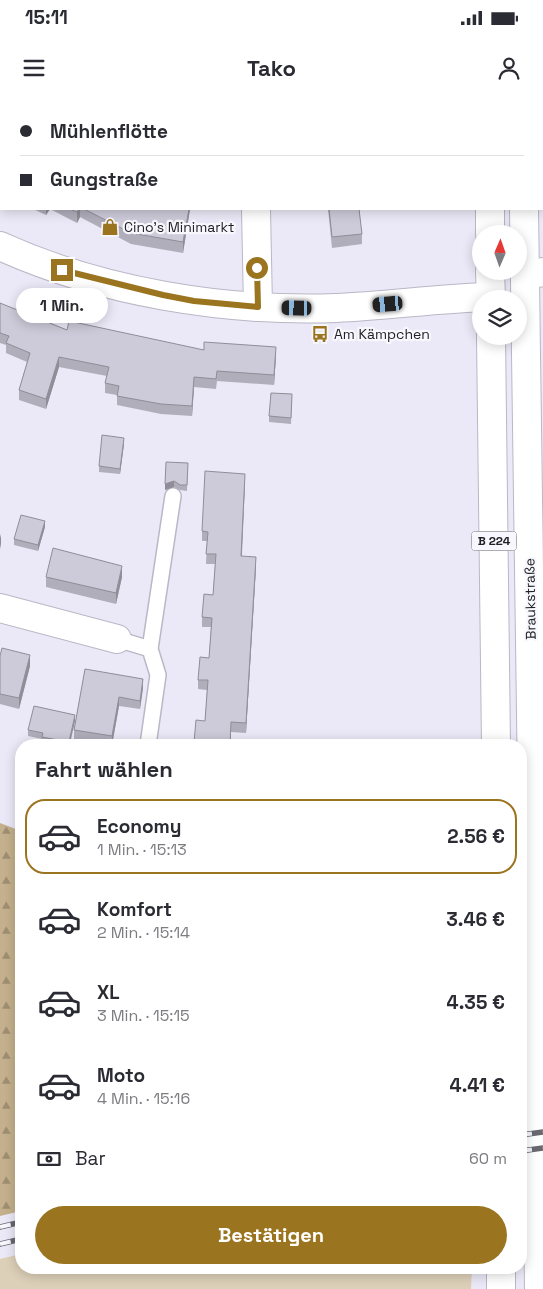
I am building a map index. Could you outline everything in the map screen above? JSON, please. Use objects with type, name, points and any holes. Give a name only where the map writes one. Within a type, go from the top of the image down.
[{"type":"main road","points":[[256,210],[258,307]]},
{"type":"main road","points":[[490,210],[490,225]]},
{"type":"main road","name":"Braukstraße","points":[[524,210],[534,273],[539,1289]]},
{"type":"main road","points":[[0,246],[62,270],[147,292],[194,301],[258,307],[336,308],[461,298],[491,289]]},
{"type":"main road","name":"B 224","points":[[491,345],[496,739]]},
{"type":"main road","points":[[0,608],[117,639]]},
{"type":"main road","points":[[501,1274],[502,1289]]},
{"type":"lane","points":[[149,739],[158,676],[150,649],[174,496]]},
{"type":"lane","points":[[117,639],[150,649]]},
{"type":"shaded area","points":[[15,1255],[15,1274],[472,1274],[471,1289],[0,1289],[0,1259]]},
{"type":"green space","points":[[0,823],[15,829],[15,1212],[0,1216]]},
{"type":"building","points":[[86,210],[189,210],[183,242],[131,233]]},
{"type":"building","points":[[329,210],[359,210],[362,234],[332,237]]},
{"type":"building","points":[[0,303],[67,330],[69,321],[204,350],[204,342],[276,347],[274,375],[217,371],[216,379],[194,377],[192,406],[161,404],[117,396],[119,386],[105,383],[109,367],[59,357],[46,399],[19,390],[30,353],[6,343],[9,336],[0,333]]},
{"type":"building","points":[[271,393],[292,394],[291,418],[269,416]]},
{"type":"building","points":[[102,435],[124,438],[120,469],[99,466]]},
{"type":"building","points":[[166,462],[188,463],[187,485],[180,485],[174,481],[165,484]]},
{"type":"building","points":[[205,471],[245,474],[241,556],[256,557],[246,723],[231,722],[230,739],[194,739],[196,720],[205,721],[208,680],[198,680],[200,657],[209,658],[212,618],[202,617],[204,594],[213,595],[216,554],[206,554],[208,532],[202,531]]},
{"type":"building","points":[[21,515],[45,521],[38,545],[14,539]]},
{"type":"building","points":[[53,548],[122,566],[116,593],[46,577]]},
{"type":"building","points":[[2,648],[30,655],[19,698],[0,694],[0,656]]},
{"type":"building","points":[[85,669],[143,679],[140,701],[119,697],[112,736],[74,730]]},
{"type":"building","points":[[34,706],[75,715],[70,739],[42,737],[43,733],[28,730]]},
{"type":"railway","points":[[527,1134],[543,1132]]},
{"type":"railway","points":[[527,1150],[543,1148]]},
{"type":"railway","points":[[0,1227],[15,1223]]},
{"type":"railway","points":[[0,1244],[15,1240]]},
{"type":"place","name":"Cino's Minimarkt","points":[[110,227]]},
{"type":"place","name":"Am Kämpchen","points":[[320,334]]},
{"type":"route","points":[[62,270],[147,292],[194,301],[258,307],[257,268]]}]
